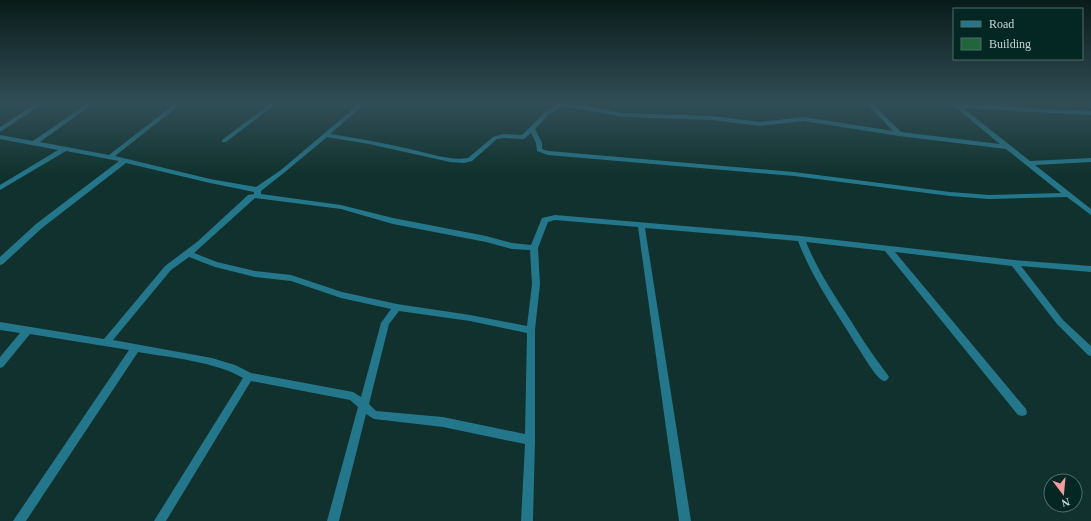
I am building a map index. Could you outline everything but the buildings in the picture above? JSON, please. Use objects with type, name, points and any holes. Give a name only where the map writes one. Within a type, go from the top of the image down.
[{"type":"street","points":[[35,143],[57,127]]},
{"type":"street","points":[[110,157],[148,127]]},
{"type":"street","points":[[224,141],[242,127]]},
{"type":"street","points":[[107,341],[168,268],[187,254],[251,197],[258,193],[333,127]]},
{"type":"street","points":[[857,127],[899,134],[1008,146]]},
{"type":"street","points":[[893,127],[899,134]]},
{"type":"street","points":[[984,127],[1091,212]]},
{"type":"street","points":[[324,135],[369,142],[450,160],[464,161],[470,160],[495,138],[503,136],[524,137],[532,129],[538,143],[539,150],[548,153],[794,174],[950,194],[989,197],[1069,195]]},
{"type":"street","points":[[0,137],[110,157],[258,193],[341,206],[393,221],[486,239],[512,246],[534,248]]},
{"type":"street","points":[[0,188],[64,149]]},
{"type":"street","points":[[1030,163],[1091,160]]},
{"type":"street","points":[[0,262],[39,226],[124,161]]},
{"type":"street","points":[[527,521],[532,357],[531,330],[536,284],[534,248],[545,220],[549,218],[555,217],[641,224],[801,239],[1014,263],[1091,269]]},
{"type":"street","points":[[641,224],[685,521]]},
{"type":"street","points":[[801,239],[811,263],[826,290],[869,359],[884,377]]},
{"type":"street","points":[[888,249],[1022,412]]},
{"type":"street","points":[[187,254],[215,264],[255,274],[291,278],[341,295],[397,307],[470,318],[531,330]]},
{"type":"street","points":[[1014,263],[1060,322],[1091,352]]},
{"type":"street","points":[[334,521],[385,323],[397,307]]},
{"type":"street","points":[[0,326],[107,341],[203,360],[242,372],[250,377],[353,396],[374,415],[443,422],[530,440]]},
{"type":"street","points":[[0,364],[28,330]]},
{"type":"street","points":[[19,521],[136,347]]},
{"type":"street","points":[[160,521],[250,377]]}]
